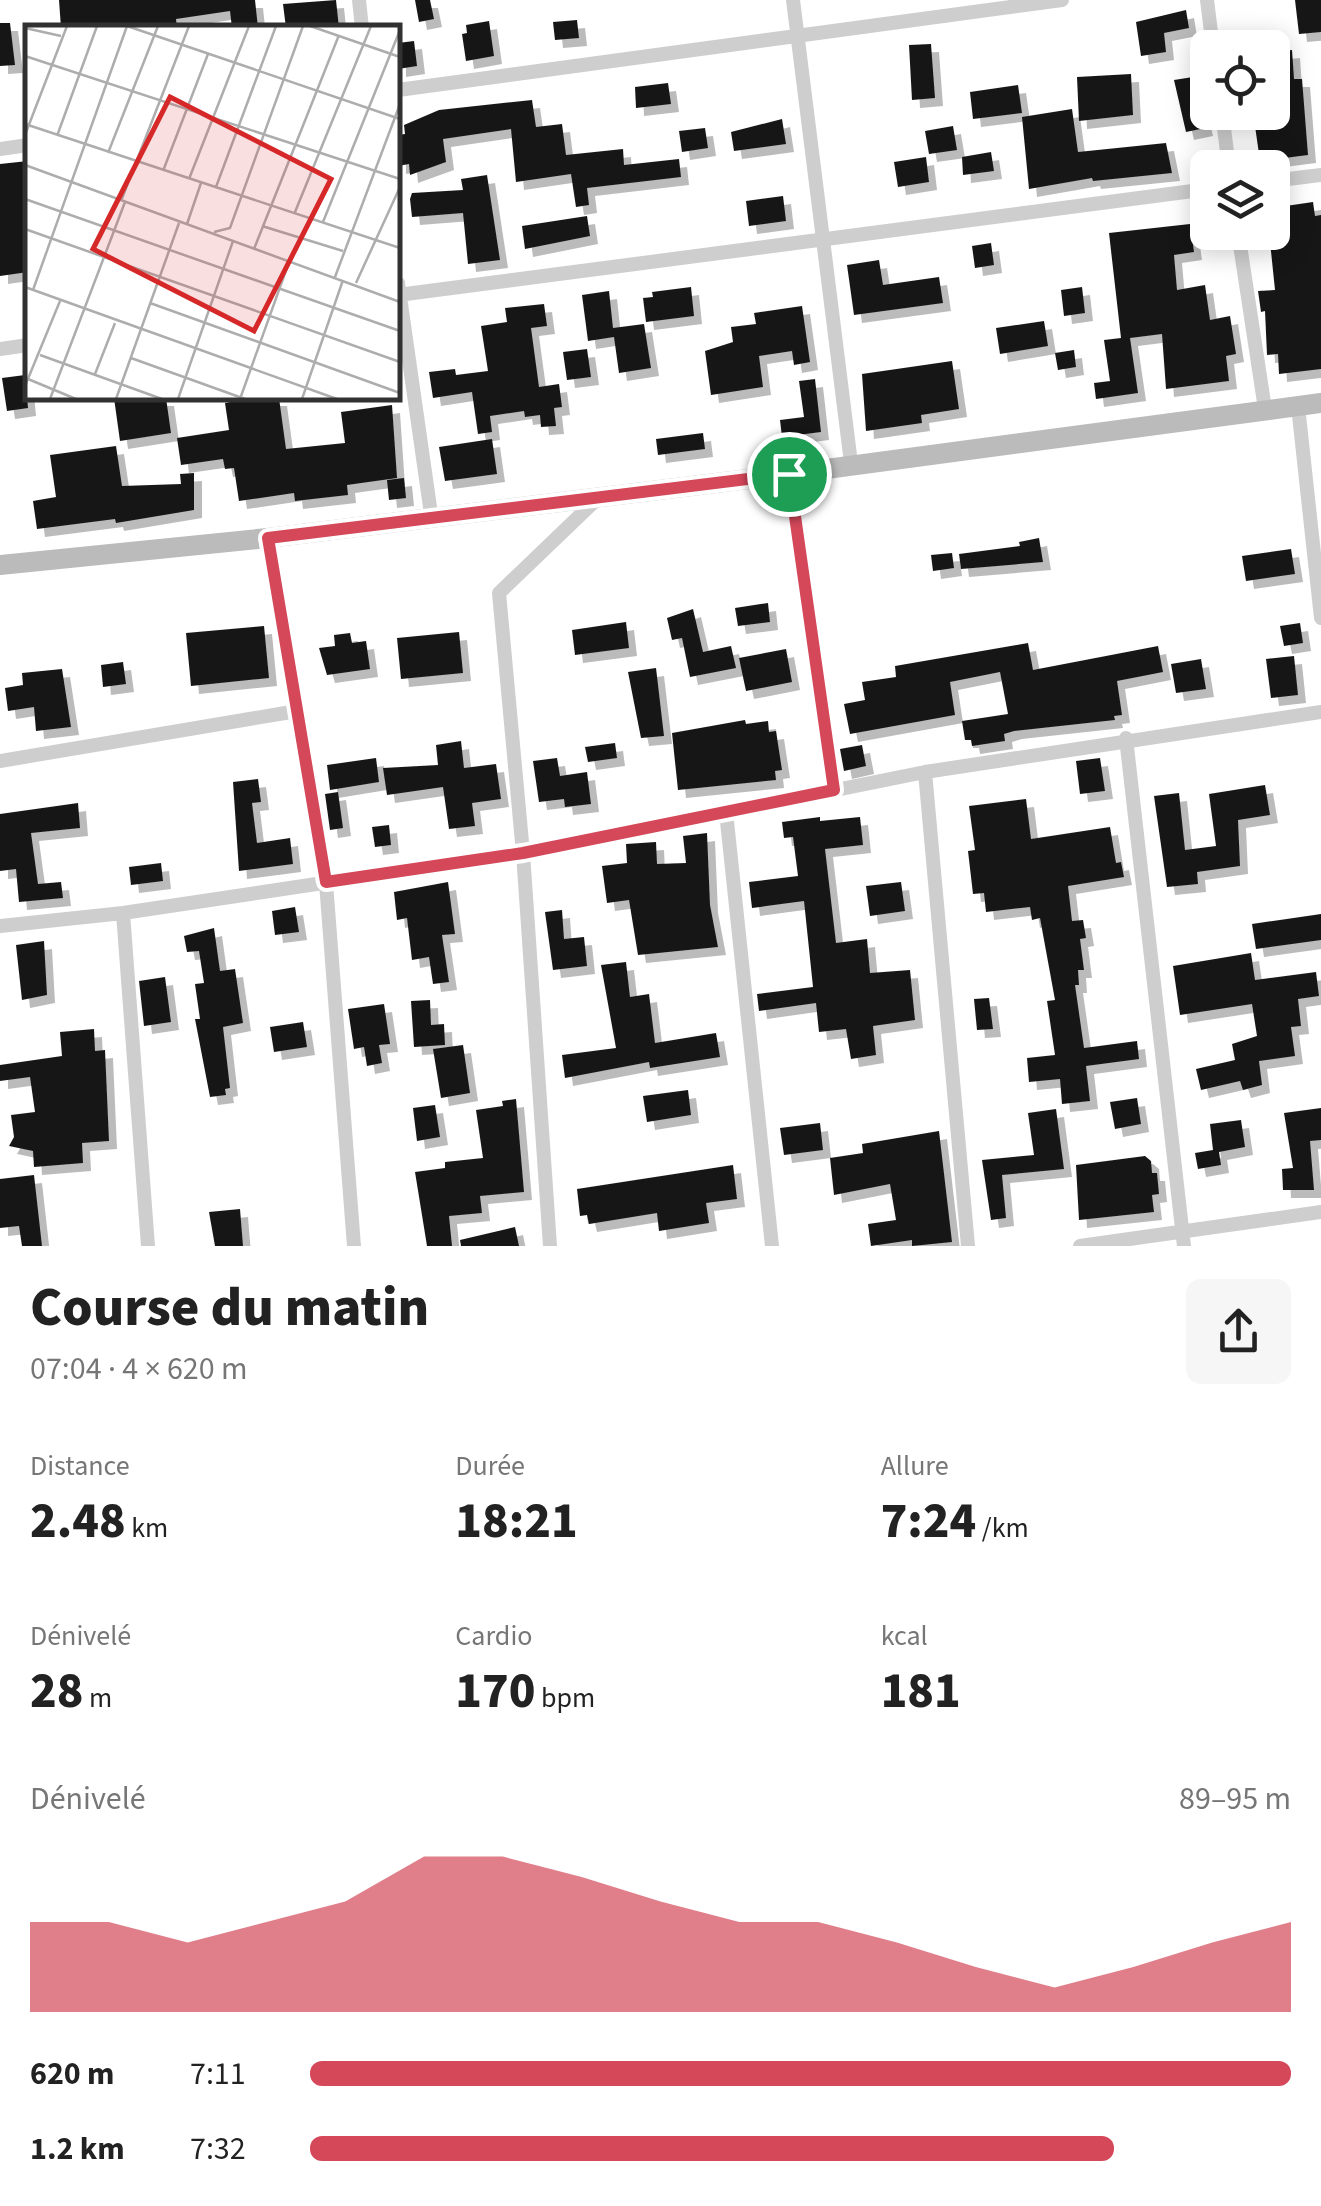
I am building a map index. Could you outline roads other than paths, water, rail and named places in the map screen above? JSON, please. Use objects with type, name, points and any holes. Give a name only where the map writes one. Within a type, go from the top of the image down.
[{"type":"street","points":[[358,0],[362,25]]},
{"type":"street","points":[[793,0],[850,464]]},
{"type":"street","points":[[400,90],[1062,0]]},
{"type":"street","points":[[1207,0],[1211,30]]},
{"type":"street","points":[[0,149],[25,145]]},
{"type":"street","points":[[1290,179],[1321,175]]},
{"type":"street","points":[[400,291],[1190,191]]},
{"type":"street","points":[[1241,250],[1266,408]]},
{"type":"street","points":[[400,305],[431,514]]},
{"type":"street","points":[[0,349],[25,346]]},
{"type":"street","points":[[0,557],[0,565],[268,538],[431,514],[789,474],[1321,403]]},
{"type":"street","points":[[1298,406],[1321,618]]},
{"type":"street","points":[[789,474],[834,790]]},
{"type":"street","points":[[550,1246],[523,853],[498,593],[602,495]]},
{"type":"street","points":[[268,538],[326,882],[354,1246]]},
{"type":"street","points":[[0,761],[297,711]]},
{"type":"street","points":[[0,926],[122,913],[523,853],[925,772],[1126,738],[1321,712]]},
{"type":"street","points":[[1126,738],[1184,1240]]},
{"type":"street","points":[[925,772],[968,1246]]},
{"type":"street","points":[[726,812],[772,1246]]},
{"type":"street","points":[[122,913],[148,1246]]},
{"type":"street","points":[[1080,1246],[1184,1240],[1321,1212]]}]
